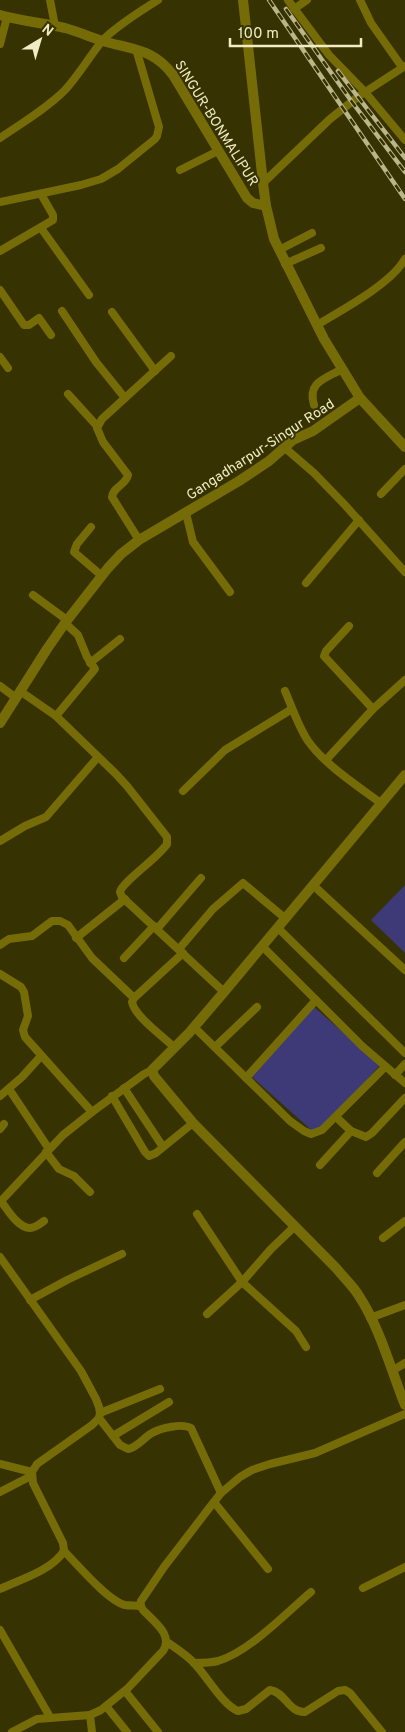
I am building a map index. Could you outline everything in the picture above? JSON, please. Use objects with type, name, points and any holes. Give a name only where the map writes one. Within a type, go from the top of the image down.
[{"type":"street","points":[[50,0],[55,26]]},
{"type":"street","points":[[0,138],[64,91],[103,41],[136,14],[158,0]]},
{"type":"street","points":[[243,0],[263,183],[270,226],[285,264],[342,369],[360,398],[405,447]]},
{"type":"street","points":[[288,0],[326,51],[365,92],[405,140]]},
{"type":"street","points":[[294,8],[308,0]]},
{"type":"street","points":[[263,183],[330,119],[365,92],[404,66],[371,23],[360,0]]},
{"type":"street","points":[[0,44],[4,16]]},
{"type":"street","name":"SINGUR-BONMALIPUR","points":[[4,16],[55,26],[151,54],[164,64],[177,82],[247,198],[253,203],[266,206]]},
{"type":"street","points":[[0,202],[82,185],[109,175],[151,143],[157,136],[159,127],[136,49]]},
{"type":"street","points":[[180,170],[218,151]]},
{"type":"street","points":[[0,250],[52,222],[54,217],[41,194]]},
{"type":"street","points":[[41,228],[89,295]]},
{"type":"street","points":[[279,250],[312,232]]},
{"type":"street","points":[[285,264],[321,248]]},
{"type":"street","points":[[317,325],[364,296],[396,271],[405,259]]},
{"type":"street","points":[[0,290],[22,324],[26,326],[39,318],[51,335]]},
{"type":"street","points":[[62,311],[96,362],[125,398]]},
{"type":"street","points":[[112,312],[155,371]]},
{"type":"street","points":[[139,540],[112,497],[112,493],[125,483],[128,475],[103,442],[97,432],[97,426],[102,419],[171,356]]},
{"type":"street","points":[[0,357],[8,368]]},
{"type":"street","points":[[314,405],[312,393],[315,386],[342,369]]},
{"type":"street","points":[[68,394],[97,426]]},
{"type":"street","name":"Gangadharpur-Singur Road","points":[[0,723],[66,622],[122,554],[139,540],[239,481],[298,437],[313,431],[360,398]]},
{"type":"street","points":[[285,448],[314,473],[405,572]]},
{"type":"street","points":[[382,494],[405,469]]},
{"type":"street","points":[[186,513],[193,542],[230,592]]},
{"type":"street","points":[[306,584],[359,520]]},
{"type":"street","points":[[91,527],[77,544],[74,552],[102,576]]},
{"type":"street","points":[[33,595],[66,622],[78,635],[95,671],[56,716]]},
{"type":"street","points":[[349,626],[326,651],[324,656],[373,709]]},
{"type":"street","points":[[90,663],[120,639]]},
{"type":"street","points":[[326,760],[373,709],[405,680]]},
{"type":"street","points":[[0,686],[56,716],[128,786],[168,839],[165,847],[156,857],[121,888],[120,892],[155,928],[224,992]]},
{"type":"street","points":[[285,691],[306,739],[326,760],[382,804]]},
{"type":"street","points":[[183,791],[225,750],[292,709]]},
{"type":"street","points":[[0,841],[25,826],[46,817],[98,757]]},
{"type":"street","points":[[44,1221],[32,1228],[24,1226],[20,1224],[0,1201],[48,1150],[112,1096],[152,1070],[155,1065],[175,1048],[263,947],[404,779]]},
{"type":"street","points":[[124,958],[155,928],[201,878]]},
{"type":"street","points":[[175,1048],[135,1010],[132,1002],[134,998],[181,951],[213,909],[243,882],[286,919]]},
{"type":"street","points":[[314,886],[405,970]]},
{"type":"street","points":[[76,938],[125,899]]},
{"type":"street","points":[[0,945],[10,939],[32,936],[52,921],[64,922],[95,962],[134,998]]},
{"type":"street","points":[[278,928],[405,1053]]},
{"type":"street","points":[[263,947],[385,1067],[405,1083]]},
{"type":"street","points":[[0,974],[20,987],[24,992],[28,1016],[23,1032],[41,1056],[92,1112]]},
{"type":"street","points":[[246,1078],[316,1000]]},
{"type":"street","points":[[215,1047],[257,1007]]},
{"type":"street","points":[[194,1027],[290,1121],[307,1133],[318,1133],[385,1067]]},
{"type":"street","points":[[0,1096],[41,1056]]},
{"type":"street","points":[[395,1075],[405,1064]]},
{"type":"street","points":[[152,1070],[154,1076],[193,1123],[348,1281],[360,1298],[370,1318],[405,1405]]},
{"type":"street","points":[[124,1088],[163,1147]]},
{"type":"street","points":[[9,1089],[59,1169],[74,1176],[90,1192]]},
{"type":"street","points":[[112,1096],[149,1156],[153,1155],[193,1123]]},
{"type":"street","points":[[336,1117],[351,1131],[360,1136],[368,1136],[405,1098]]},
{"type":"street","points":[[320,1165],[351,1131]]},
{"type":"street","points":[[377,1174],[405,1142]]},
{"type":"street","points":[[197,1214],[242,1282],[296,1331],[306,1347]]},
{"type":"street","points":[[383,1238],[405,1221]]},
{"type":"street","points":[[207,1314],[242,1282],[271,1249],[294,1227]]},
{"type":"street","points":[[30,1300],[122,1254]]},
{"type":"street","points":[[0,1258],[80,1371],[100,1407],[99,1415],[92,1425],[37,1464],[32,1474],[33,1483],[63,1543],[64,1551],[106,1593],[123,1605],[141,1606]]},
{"type":"street","points":[[370,1318],[405,1305]]},
{"type":"street","points":[[392,1371],[405,1363]]},
{"type":"street","points":[[99,1415],[160,1389]]},
{"type":"street","points":[[113,1436],[169,1402]]},
{"type":"street","points":[[382,1732],[350,1693],[345,1690],[338,1691],[305,1712],[301,1712],[294,1709],[278,1693],[270,1690],[246,1709],[238,1711],[228,1705],[185,1654],[167,1642],[164,1633],[141,1606],[143,1597],[221,1493],[232,1483],[252,1470],[316,1453],[405,1414]]},
{"type":"street","points":[[99,1415],[113,1436],[124,1448],[132,1448],[153,1432],[184,1426],[191,1428],[221,1493]]},
{"type":"street","points":[[0,1464],[32,1474]]},
{"type":"street","points":[[0,1492],[32,1474]]},
{"type":"street","points":[[214,1502],[268,1569]]},
{"type":"street","points":[[0,1589],[42,1569],[61,1556],[64,1551]]},
{"type":"street","points":[[363,1588],[405,1566]]},
{"type":"street","points":[[194,1663],[220,1660],[239,1650],[311,1592]]},
{"type":"street","points":[[0,1630],[50,1717]]},
{"type":"street","points":[[12,1732],[29,1722],[50,1717],[90,1715],[106,1706],[125,1691],[163,1651],[167,1642]]},
{"type":"street","points":[[125,1691],[158,1732]]},
{"type":"street","points":[[106,1706],[127,1732]]},
{"type":"street","points":[[90,1715],[92,1732]]},
{"type":"shaded area","points":[[405,885],[405,953],[371,920]]},
{"type":"shaded area","points":[[313,1006],[380,1065],[318,1136],[251,1076]]},
{"type":"railway","points":[[269,0],[405,199]]},
{"type":"railway","points":[[286,9],[352,102],[405,172]]},
{"type":"railway","points":[[338,71],[405,158]]}]
